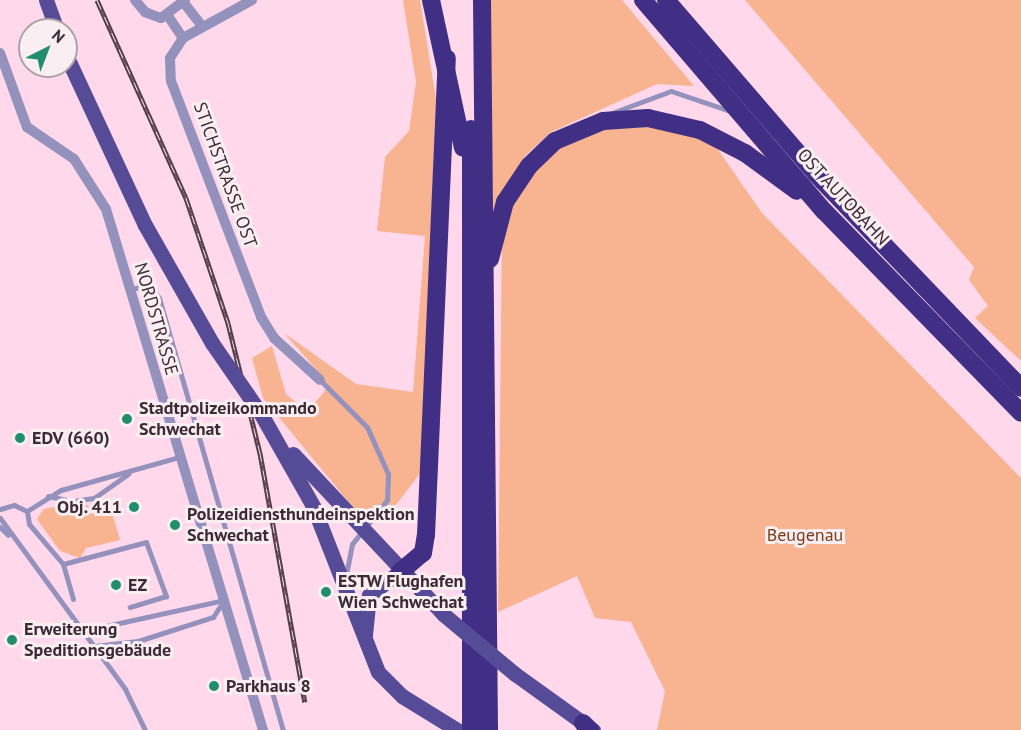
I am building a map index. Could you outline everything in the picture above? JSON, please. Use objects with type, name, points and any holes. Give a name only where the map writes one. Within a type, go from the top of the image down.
[{"type":"highway","points":[[431,0],[447,58],[467,165]]},
{"type":"highway","points":[[470,0],[467,165],[471,730]]},
{"type":"highway","points":[[482,0],[489,730]]},
{"type":"highway","name":"OST AUTOBAHN","points":[[643,0],[740,116],[824,211],[1021,413]]},
{"type":"highway","name":"OST AUTOBAHN","points":[[666,0],[816,174],[1020,386]]},
{"type":"highway","points":[[400,572],[423,553],[426,535],[447,58]]},
{"type":"highway","points":[[484,293],[497,223],[516,182],[543,151],[573,131],[627,117],[676,122],[745,153],[824,211]]},
{"type":"main road","points":[[46,0],[53,18]]},
{"type":"main road","points":[[77,78],[145,225],[213,344],[261,414],[360,531],[443,614],[515,674],[589,728]]},
{"type":"main road","points":[[261,414],[298,477],[332,552],[349,606],[369,656],[402,696],[457,730]]},
{"type":"main road","points":[[369,656],[363,622],[369,595],[400,572]]},
{"type":"street","points":[[135,0],[153,16],[168,16],[185,2],[202,26]]},
{"type":"street","points":[[168,16],[183,38],[252,0]]},
{"type":"street","name":"STICHSTRASSE OST","points":[[183,38],[170,58],[171,81],[248,290],[274,338],[320,380]]},
{"type":"street","name":"NORDSTRASSE","points":[[0,53],[27,127],[74,159],[99,192],[131,289],[179,457],[263,730]]},
{"type":"lane","points":[[573,131],[661,92],[687,93],[740,116]]},
{"type":"lane","points":[[131,289],[150,285],[159,298],[283,730]]},
{"type":"lane","points":[[320,380],[367,428],[388,474],[387,500],[360,531],[346,564],[349,606]]},
{"type":"lane","points":[[27,511],[48,496],[88,482],[128,474],[179,457]]},
{"type":"lane","points":[[48,496],[72,501],[94,498],[128,474]]},
{"type":"lane","points":[[0,509],[14,505],[27,511]]},
{"type":"lane","points":[[27,511],[29,524],[63,564],[73,599]]},
{"type":"lane","points":[[0,518],[125,689],[145,730]]},
{"type":"lane","points":[[0,527],[18,544]]},
{"type":"lane","points":[[63,564],[146,542],[166,596],[130,607]]},
{"type":"lane","points":[[83,631],[224,600]]},
{"type":"lane","points":[[94,646],[138,642],[213,617],[224,600]]},
{"type":"green space","points":[[403,0],[420,0],[436,99],[421,472],[396,505],[356,511],[263,398],[252,358],[272,346],[286,394],[307,412],[325,391],[323,377],[284,333],[356,384],[413,392],[425,236],[377,231],[385,157],[409,131],[416,82]]},
{"type":"green space","points":[[490,0],[622,0],[694,86],[657,84],[551,132],[525,156],[493,217]]},
{"type":"green space","points":[[745,0],[1021,0],[1021,361],[975,318],[988,306],[969,280],[974,267]]},
{"type":"green space","name":"Beugenau","points":[[646,123],[712,141],[762,213],[1021,478],[1021,730],[657,730],[665,691],[631,622],[595,618],[577,576],[498,612],[502,231],[517,192],[536,165],[586,132]]},
{"type":"green space","points":[[108,499],[120,540],[86,548],[80,558],[60,551],[37,519],[44,509],[59,506],[88,505],[92,514]]},
{"type":"railway","points":[[97,0],[186,198],[228,323],[260,453],[305,702]]},
{"type":"place","name":"Stadtpolizeikommando Schwechat","points":[[127,419]]},
{"type":"place","name":"EDV (660)","points":[[20,438]]},
{"type":"place","name":"Obj. 411","points":[[134,507]]},
{"type":"place","name":"Polizeidiensthundeinspektion Schwechat","points":[[175,525]]},
{"type":"place","name":"EZ","points":[[116,585]]},
{"type":"place","name":"ESTW Flughafen Wien Schwechat","points":[[326,592]]},
{"type":"place","name":"Erweiterung Speditionsgebäude","points":[[12,640]]},
{"type":"place","name":"Parkhaus 8","points":[[214,686]]}]
